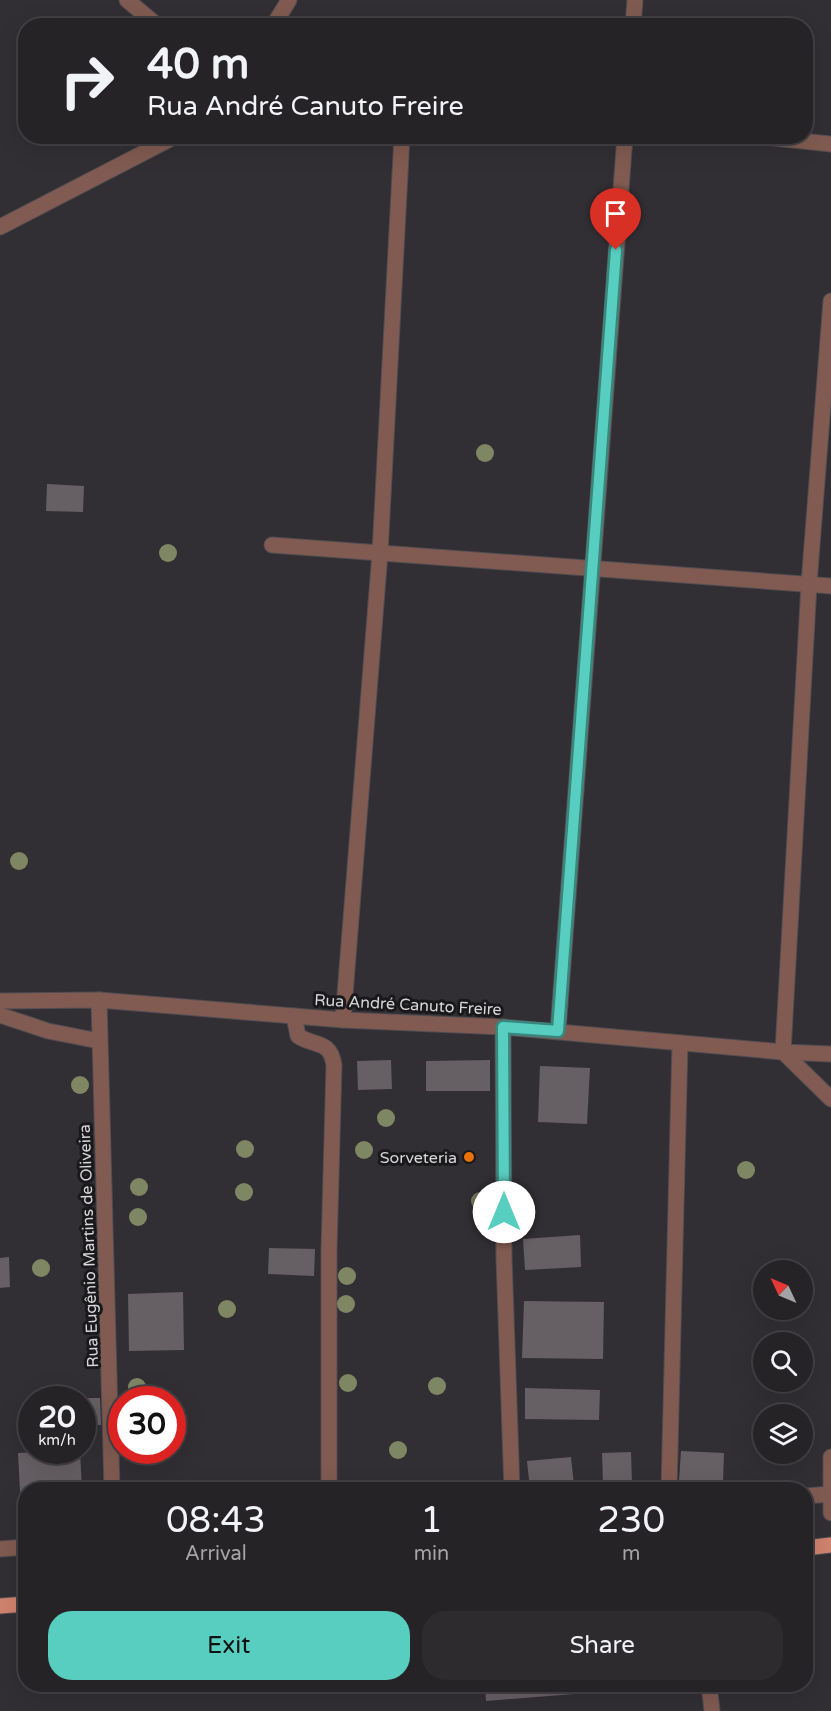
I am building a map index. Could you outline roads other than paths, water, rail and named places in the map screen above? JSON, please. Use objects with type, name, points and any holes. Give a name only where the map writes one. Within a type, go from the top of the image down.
[{"type":"main road","points":[[813,1547],[831,1545]]},
{"type":"main road","points":[[0,1606],[18,1605]]},
{"type":"street","points":[[127,0],[148,18]]},
{"type":"street","points":[[278,18],[289,0]]},
{"type":"street","points":[[634,18],[635,0]]},
{"type":"street","points":[[813,142],[831,144]]},
{"type":"street","points":[[0,227],[161,144]]},
{"type":"street","points":[[343,1020],[380,553],[402,144]]},
{"type":"street","points":[[558,1031],[624,144]]},
{"type":"street","points":[[831,301],[809,584],[783,1052],[831,1099]]},
{"type":"street","points":[[272,545],[831,586]]},
{"type":"street","name":"Rua André Canuto Freire","points":[[0,1001],[99,1000],[343,1020],[558,1031],[783,1052],[831,1054]]},
{"type":"street","name":"Rua Eugênio Martins de Oliveira","points":[[99,1000],[109,1292],[112,1482]]},
{"type":"street","points":[[0,1015],[48,1031],[99,1041]]},
{"type":"street","points":[[294,1016],[298,1036],[327,1047],[333,1054],[334,1065],[328,1250],[329,1482]]},
{"type":"street","points":[[503,1027],[504,1258],[512,1482]]},
{"type":"street","points":[[669,1482],[680,1043]]},
{"type":"street","points":[[831,1456],[831,1513]]},
{"type":"street","points":[[813,1495],[830,1494]]},
{"type":"street","points":[[0,1549],[18,1548]]},
{"type":"street","points":[[711,1692],[712,1711]]},
{"type":"place","name":"Sorveteria","points":[[469,1157]]}]
